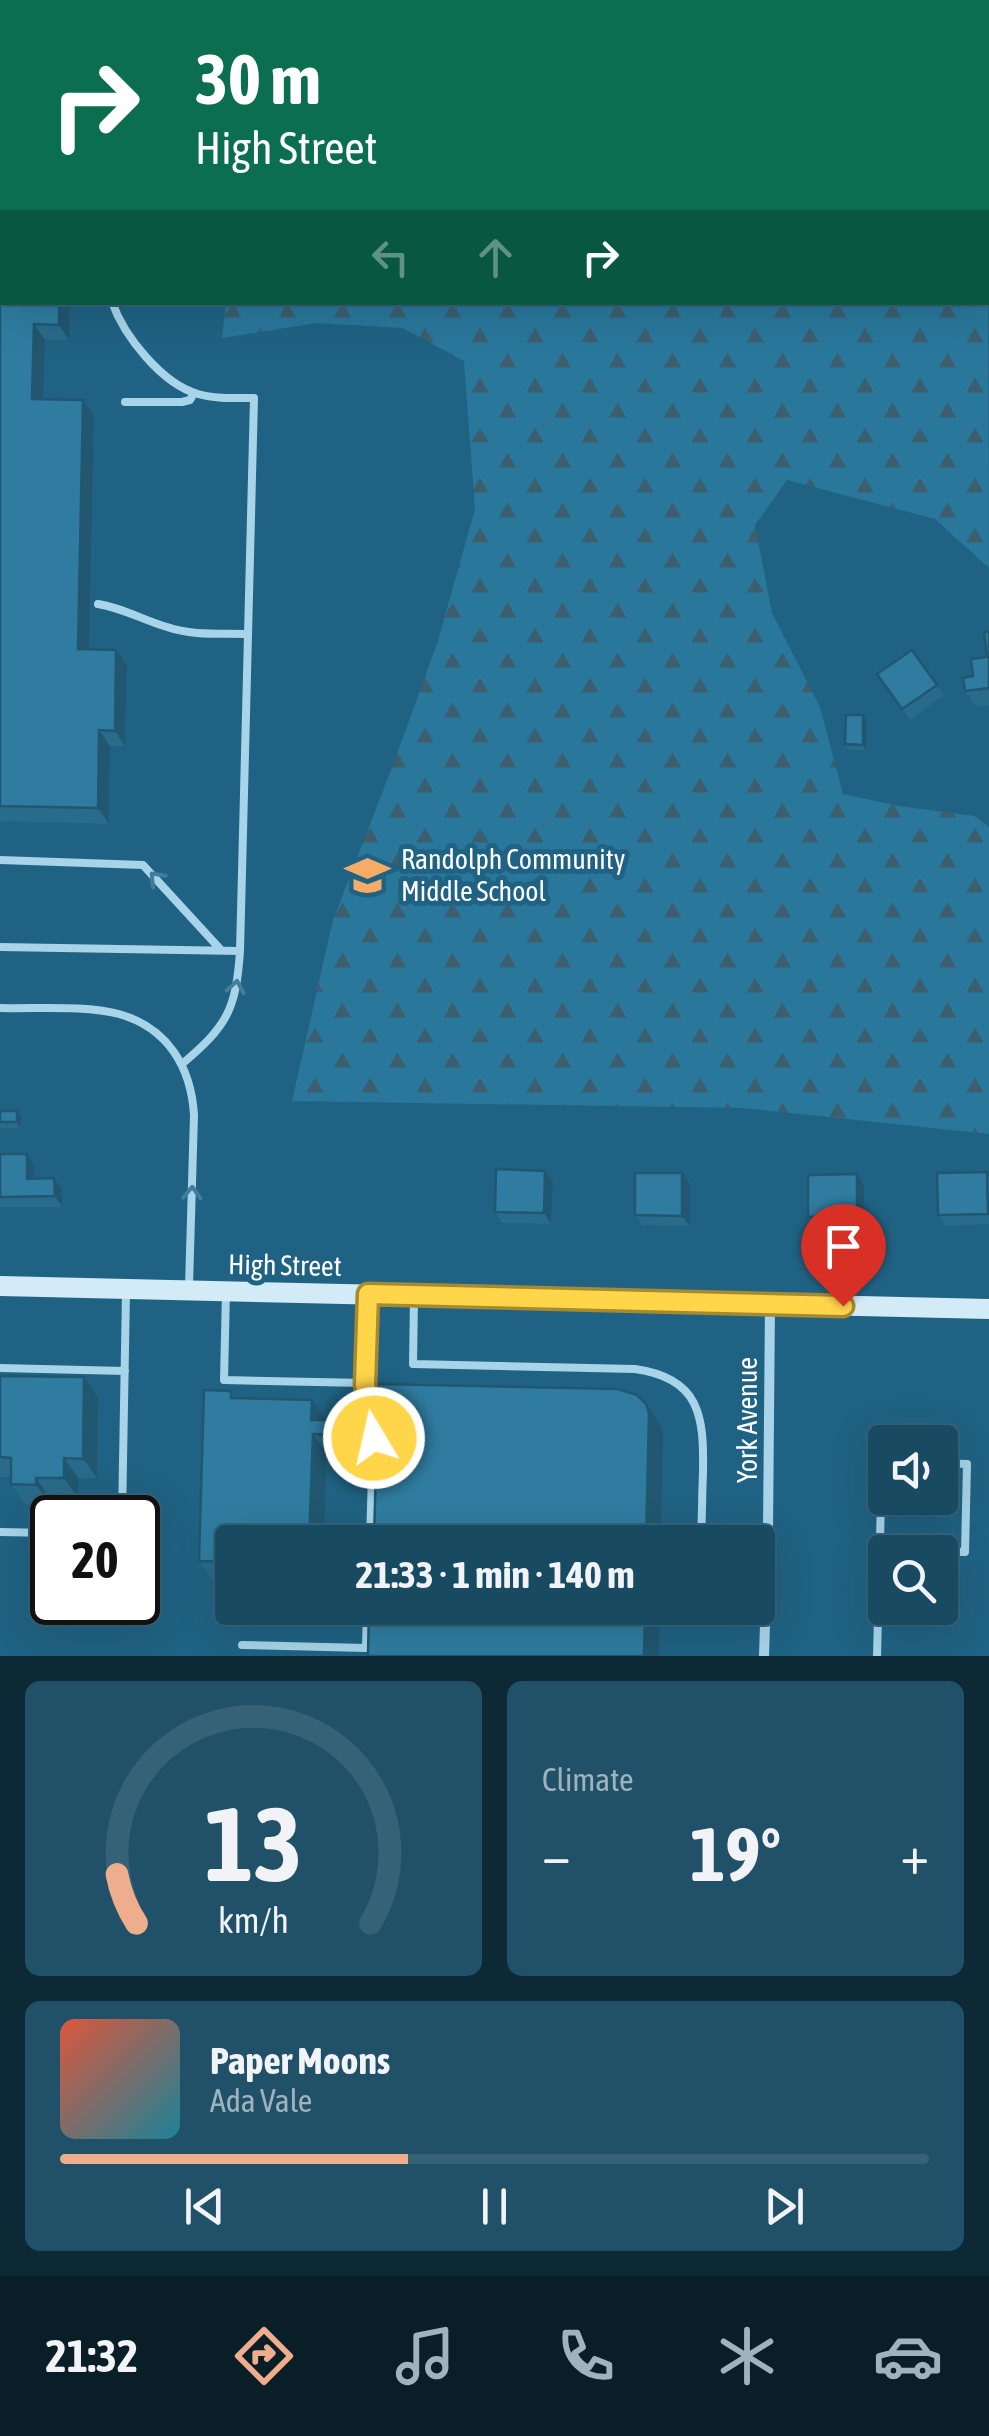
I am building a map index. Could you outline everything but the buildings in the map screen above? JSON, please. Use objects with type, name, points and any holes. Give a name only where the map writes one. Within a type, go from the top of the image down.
[{"type":"main road","name":"High Street","points":[[0,1286],[989,1309]]},
{"type":"street","name":"York Avenue","points":[[763,1525],[770,1304]]},
{"type":"street","name":"York Avenue","points":[[763,1625],[764,1656]]},
{"type":"lane","points":[[113,305],[144,354],[174,382],[194,394],[254,398],[240,951],[233,1004],[226,1020],[182,1064]]},
{"type":"lane","points":[[125,402],[177,403],[190,400],[194,394]]},
{"type":"lane","points":[[98,604],[127,610],[180,631],[248,634]]},
{"type":"lane","points":[[0,860],[143,865],[221,950]]},
{"type":"lane","points":[[0,946],[240,951]]},
{"type":"lane","points":[[0,1008],[118,1014],[156,1034],[182,1064],[192,1088],[194,1115],[188,1290]]},
{"type":"lane","points":[[122,1495],[126,1289]]},
{"type":"lane","points":[[226,1291],[224,1380],[365,1384]]},
{"type":"lane","points":[[368,1294],[365,1384],[374,1438],[371,1525]]},
{"type":"lane","points":[[414,1295],[413,1364],[635,1369],[664,1376],[681,1388],[695,1404],[703,1434],[701,1525]]},
{"type":"lane","points":[[0,1368],[125,1371]]},
{"type":"lane","points":[[958,1464],[967,1464],[965,1552],[958,1552]]},
{"type":"lane","points":[[0,1532],[30,1533]]},
{"type":"lane","points":[[242,1645],[366,1648],[367,1625]]},
{"type":"lane","points":[[877,1656],[878,1625]]},
{"type":"green space","points":[[226,305],[988,305],[989,568],[935,519],[787,480],[755,525],[772,613],[820,707],[843,794],[974,816],[989,827],[989,1134],[743,1108],[292,1101],[333,920],[438,641],[475,509],[464,361],[403,328],[316,323],[222,338]]},
{"type":"place","name":"Randolph Community Middle School","points":[[368,875]]},
{"type":"route","points":[[374,1438],[365,1384],[368,1294],[843,1306]]}]
